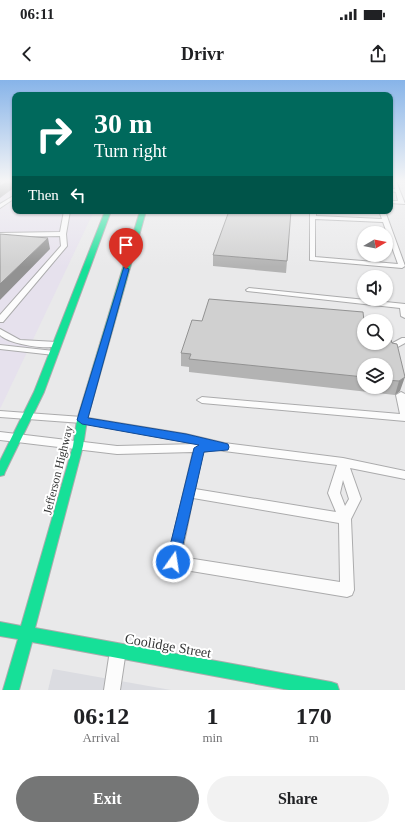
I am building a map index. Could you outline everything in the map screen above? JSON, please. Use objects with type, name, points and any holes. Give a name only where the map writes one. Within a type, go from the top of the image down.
[{"type":"main road","points":[[0,472],[39,392],[107,214]]},
{"type":"main road","name":"Jefferson Highway","points":[[11,690],[78,446],[82,420],[142,214]]},
{"type":"main road","name":"Coolidge Street","points":[[0,629],[117,652],[331,690]]},
{"type":"lane","points":[[0,320],[64,246],[63,234],[66,214]]},
{"type":"lane","points":[[383,214],[386,221],[402,266],[312,259],[313,214],[386,221]]},
{"type":"lane","points":[[0,231],[8,235]]},
{"type":"lane","points":[[0,235],[63,234]]},
{"type":"lane","points":[[249,290],[404,306],[405,316]]},
{"type":"lane","points":[[0,331],[12,340],[20,342],[57,344]]},
{"type":"lane","points":[[392,354],[392,347],[405,340]]},
{"type":"lane","points":[[0,347],[54,353]]},
{"type":"lane","points":[[202,400],[405,418],[401,396]]},
{"type":"lane","points":[[0,414],[82,420],[186,438],[224,447],[343,462],[405,475]]},
{"type":"lane","points":[[0,436],[116,450],[224,447]]},
{"type":"lane","points":[[199,448],[173,562],[347,590],[345,519],[334,493],[343,462]]},
{"type":"lane","points":[[343,462],[355,499],[345,519]]},
{"type":"lane","points":[[189,493],[345,519]]},
{"type":"lane","points":[[112,690],[117,652]]},
{"type":"shaded area","points":[[0,209],[12,209],[12,214],[93,214],[0,409]]},
{"type":"shaded area","points":[[53,669],[171,690],[48,690]]},
{"type":"building","points":[[228,214],[291,214],[287,261],[213,255]]},
{"type":"building","points":[[0,234],[48,238],[0,284]]},
{"type":"building","points":[[209,299],[363,312],[363,314],[357,314],[357,350],[393,350],[393,343],[397,344],[405,377],[399,381],[393,381],[393,358],[357,358],[357,376],[189,359],[191,354],[181,353],[192,320],[202,321]]},
{"type":"traffic: fast","points":[[0,472],[39,392],[107,214]]},
{"type":"traffic: fast","points":[[11,690],[78,446],[82,420],[142,214]]},
{"type":"traffic: fast","points":[[0,629],[331,690]]},
{"type":"route","points":[[126,269],[82,420],[186,438],[224,447],[199,448],[173,562]]}]
